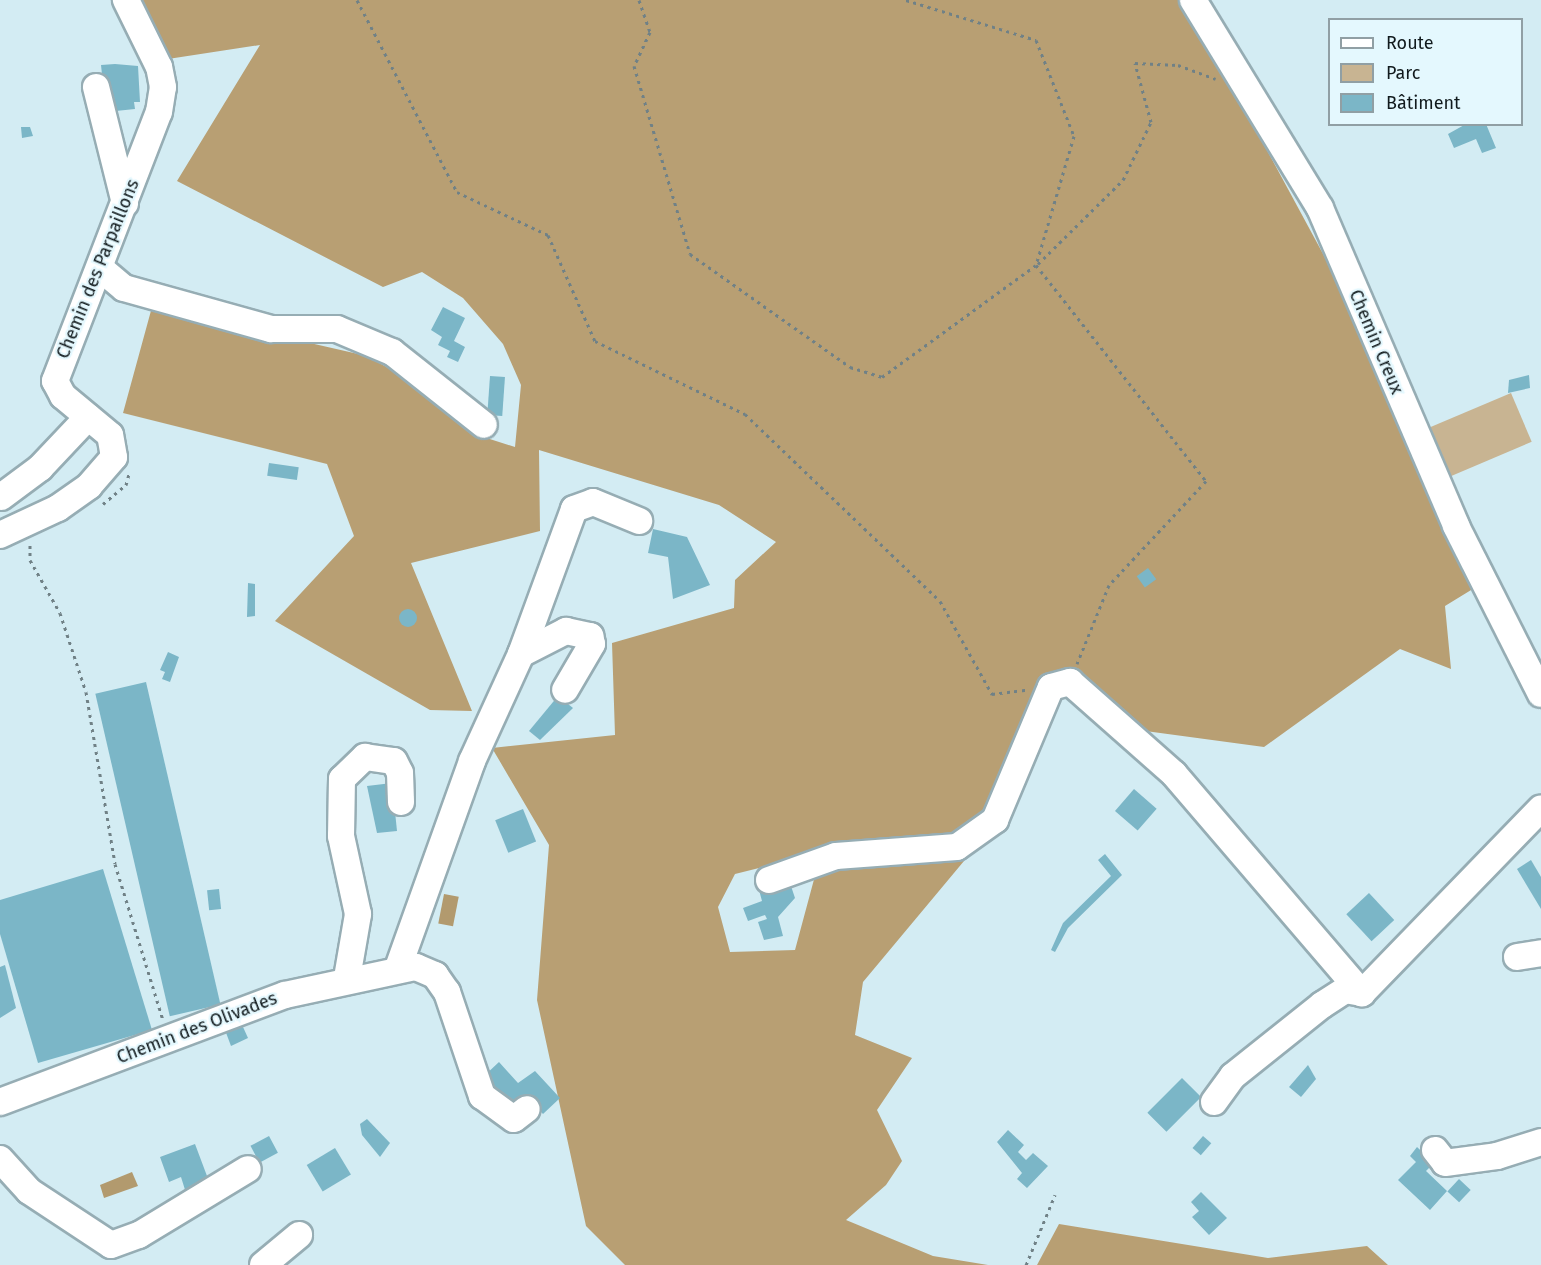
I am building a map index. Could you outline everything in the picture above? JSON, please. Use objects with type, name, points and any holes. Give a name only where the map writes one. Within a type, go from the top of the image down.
[{"type":"street","name":"Chemin des Parpaillons","points":[[0,535],[58,508],[89,486],[114,457],[110,435],[63,396],[55,381],[125,203],[163,87],[126,0]]},
{"type":"street","name":"Chemin Creux","points":[[1193,0],[1320,208],[1456,526],[1541,694]]},
{"type":"street","points":[[96,87],[125,203]]},
{"type":"street","points":[[100,268],[124,288],[271,329],[337,329],[392,352],[484,424]]},
{"type":"street","points":[[1,497],[40,468],[88,417]]},
{"type":"street","points":[[527,1109],[514,1119],[482,1096],[447,992],[435,975],[398,968],[472,761],[521,654],[574,509],[592,502],[639,521]]},
{"type":"street","points":[[521,654],[566,631],[590,636],[592,644],[565,690]]},
{"type":"street","points":[[769,880],[836,856],[957,847],[995,820],[1061,685],[1202,804],[1362,993]]},
{"type":"street","points":[[346,978],[358,914],[341,836],[342,779],[365,757],[394,761],[400,773],[401,802]]},
{"type":"street","points":[[1362,993],[1541,808]]},
{"type":"street","name":"Chemin des Olivades","points":[[0,1102],[285,995],[346,978],[398,968]]},
{"type":"street","points":[[1214,1102],[1233,1076],[1322,1005],[1345,990],[1362,993]]},
{"type":"street","points":[[1435,1150],[1445,1163],[1497,1156],[1541,1142]]},
{"type":"street","points":[[0,1160],[29,1191],[111,1245],[139,1235],[248,1169]]},
{"type":"street","points":[[263,1265],[299,1235]]},
{"type":"path","points":[[357,0],[457,192],[548,235],[595,341],[746,414],[940,601],[992,694],[1061,685],[1109,585],[1206,481],[1036,266]]},
{"type":"path","points":[[639,0],[650,32],[634,66],[690,254],[850,367],[882,377],[1036,266],[1123,180],[1151,122],[1135,63],[1178,65],[1248,90]]},
{"type":"path","points":[[906,0],[1036,40],[1074,136],[1036,266]]},
{"type":"path","points":[[100,506],[126,484],[131,464]]},
{"type":"path","points":[[32,540],[30,560],[60,613],[86,692],[115,864],[169,1039]]},
{"type":"path","points":[[1026,1265],[1055,1195]]},
{"type":"green space","points":[[1511,393],[1532,442],[1444,479],[1424,430]]},
{"type":"shaded area","points":[[139,0],[1184,0],[1189,6],[1368,337],[1476,587],[1445,606],[1451,669],[1400,649],[1264,747],[1138,730],[1071,668],[1047,674],[992,805],[961,837],[835,849],[735,874],[718,907],[730,952],[795,950],[816,872],[955,854],[964,861],[863,982],[855,1035],[912,1058],[877,1110],[902,1161],[886,1185],[846,1220],[933,1256],[988,1265],[625,1265],[586,1226],[537,1000],[549,845],[492,748],[615,735],[612,643],[734,608],[735,580],[776,542],[719,505],[539,450],[540,531],[411,563],[472,711],[430,710],[275,621],[354,536],[327,464],[123,413],[152,307],[367,356],[427,390],[471,433],[515,447],[521,385],[503,344],[463,298],[422,272],[383,287],[177,181],[260,45],[168,59]]},
{"type":"shaded area","points":[[444,894],[459,897],[453,926],[438,923]]},
{"type":"shaded area","points":[[132,1172],[138,1186],[104,1198],[100,1185]]},
{"type":"shaded area","points":[[1059,1224],[1268,1258],[1367,1246],[1388,1265],[1037,1265]]},
{"type":"building","points":[[101,65],[138,66],[140,102],[134,102],[135,109],[106,112]]},
{"type":"building","points":[[1462,126],[1487,126],[1496,148],[1482,153],[1476,139],[1454,148],[1448,134]]},
{"type":"building","points":[[21,127],[30,127],[33,136],[22,138]]},
{"type":"building","points":[[443,307],[465,318],[454,341],[465,347],[458,362],[447,357],[450,351],[438,345],[442,337],[431,330]]},
{"type":"building","points":[[1529,375],[1530,388],[1508,393],[1509,380]]},
{"type":"building","points":[[490,376],[505,377],[502,416],[487,415]]},
{"type":"building","points":[[269,463],[299,467],[297,480],[267,476]]},
{"type":"building","points":[[653,529],[687,537],[710,585],[673,599],[668,557],[648,553]]},
{"type":"building","points":[[1148,568],[1156,579],[1145,588],[1137,576]]},
{"type":"building","points":[[248,583],[255,584],[255,616],[247,617]]},
{"type":"building","points":[[408,609],[414,612],[417,618],[414,624],[408,627],[402,624],[399,618],[402,612]]},
{"type":"building","points":[[168,652],[179,657],[170,682],[162,679],[165,672],[160,670]]},
{"type":"building","points":[[146,682],[220,1005],[170,1016],[95,694]]},
{"type":"building","points":[[558,696],[573,708],[540,740],[529,731]]},
{"type":"building","points":[[392,783],[397,831],[377,833],[367,786]]},
{"type":"building","points":[[1134,789],[1157,809],[1138,831],[1115,811]]},
{"type":"building","points":[[523,809],[536,841],[508,853],[495,820]]},
{"type":"building","points":[[1105,854],[1122,875],[1068,928],[1055,952],[1051,950],[1063,923],[1111,876],[1098,860]]},
{"type":"building","points":[[1531,860],[1541,877],[1541,909],[1517,869]]},
{"type":"building","points":[[103,869],[152,1030],[38,1063],[0,934],[0,900]]},
{"type":"building","points":[[789,880],[795,898],[778,917],[783,936],[764,940],[758,922],[767,919],[765,915],[748,921],[743,908],[762,901],[759,890]]},
{"type":"building","points":[[219,889],[221,909],[209,910],[207,890]]},
{"type":"building","points":[[1369,893],[1394,920],[1372,941],[1346,914]]},
{"type":"building","points":[[5,965],[16,1008],[0,1018],[0,967]]},
{"type":"building","points":[[243,1027],[248,1038],[231,1046],[225,1030]]},
{"type":"building","points":[[499,1062],[518,1083],[535,1071],[560,1098],[543,1114],[527,1097],[513,1110],[483,1077]]},
{"type":"building","points":[[1308,1065],[1316,1079],[1301,1097],[1289,1087]]},
{"type":"building","points":[[1182,1078],[1201,1097],[1166,1132],[1147,1113]]},
{"type":"building","points":[[367,1119],[390,1143],[380,1157],[362,1135],[360,1124]]},
{"type":"building","points":[[1008,1130],[1024,1145],[1018,1152],[1026,1160],[1033,1153],[1048,1166],[1027,1188],[1017,1179],[1022,1173],[997,1142]]},
{"type":"building","points":[[269,1136],[278,1153],[259,1163],[250,1146]]},
{"type":"building","points":[[1203,1136],[1211,1143],[1201,1155],[1193,1148]]},
{"type":"building","points":[[195,1144],[210,1184],[186,1193],[181,1177],[169,1182],[160,1157]]},
{"type":"building","points":[[1417,1147],[1434,1163],[1426,1171],[1447,1191],[1430,1210],[1398,1180],[1416,1162],[1410,1156]]},
{"type":"building","points":[[335,1148],[351,1175],[323,1192],[307,1165]]},
{"type":"building","points":[[1459,1179],[1471,1190],[1459,1202],[1447,1191]]},
{"type":"building","points":[[1201,1192],[1227,1218],[1209,1235],[1192,1217],[1199,1211],[1191,1202]]}]
